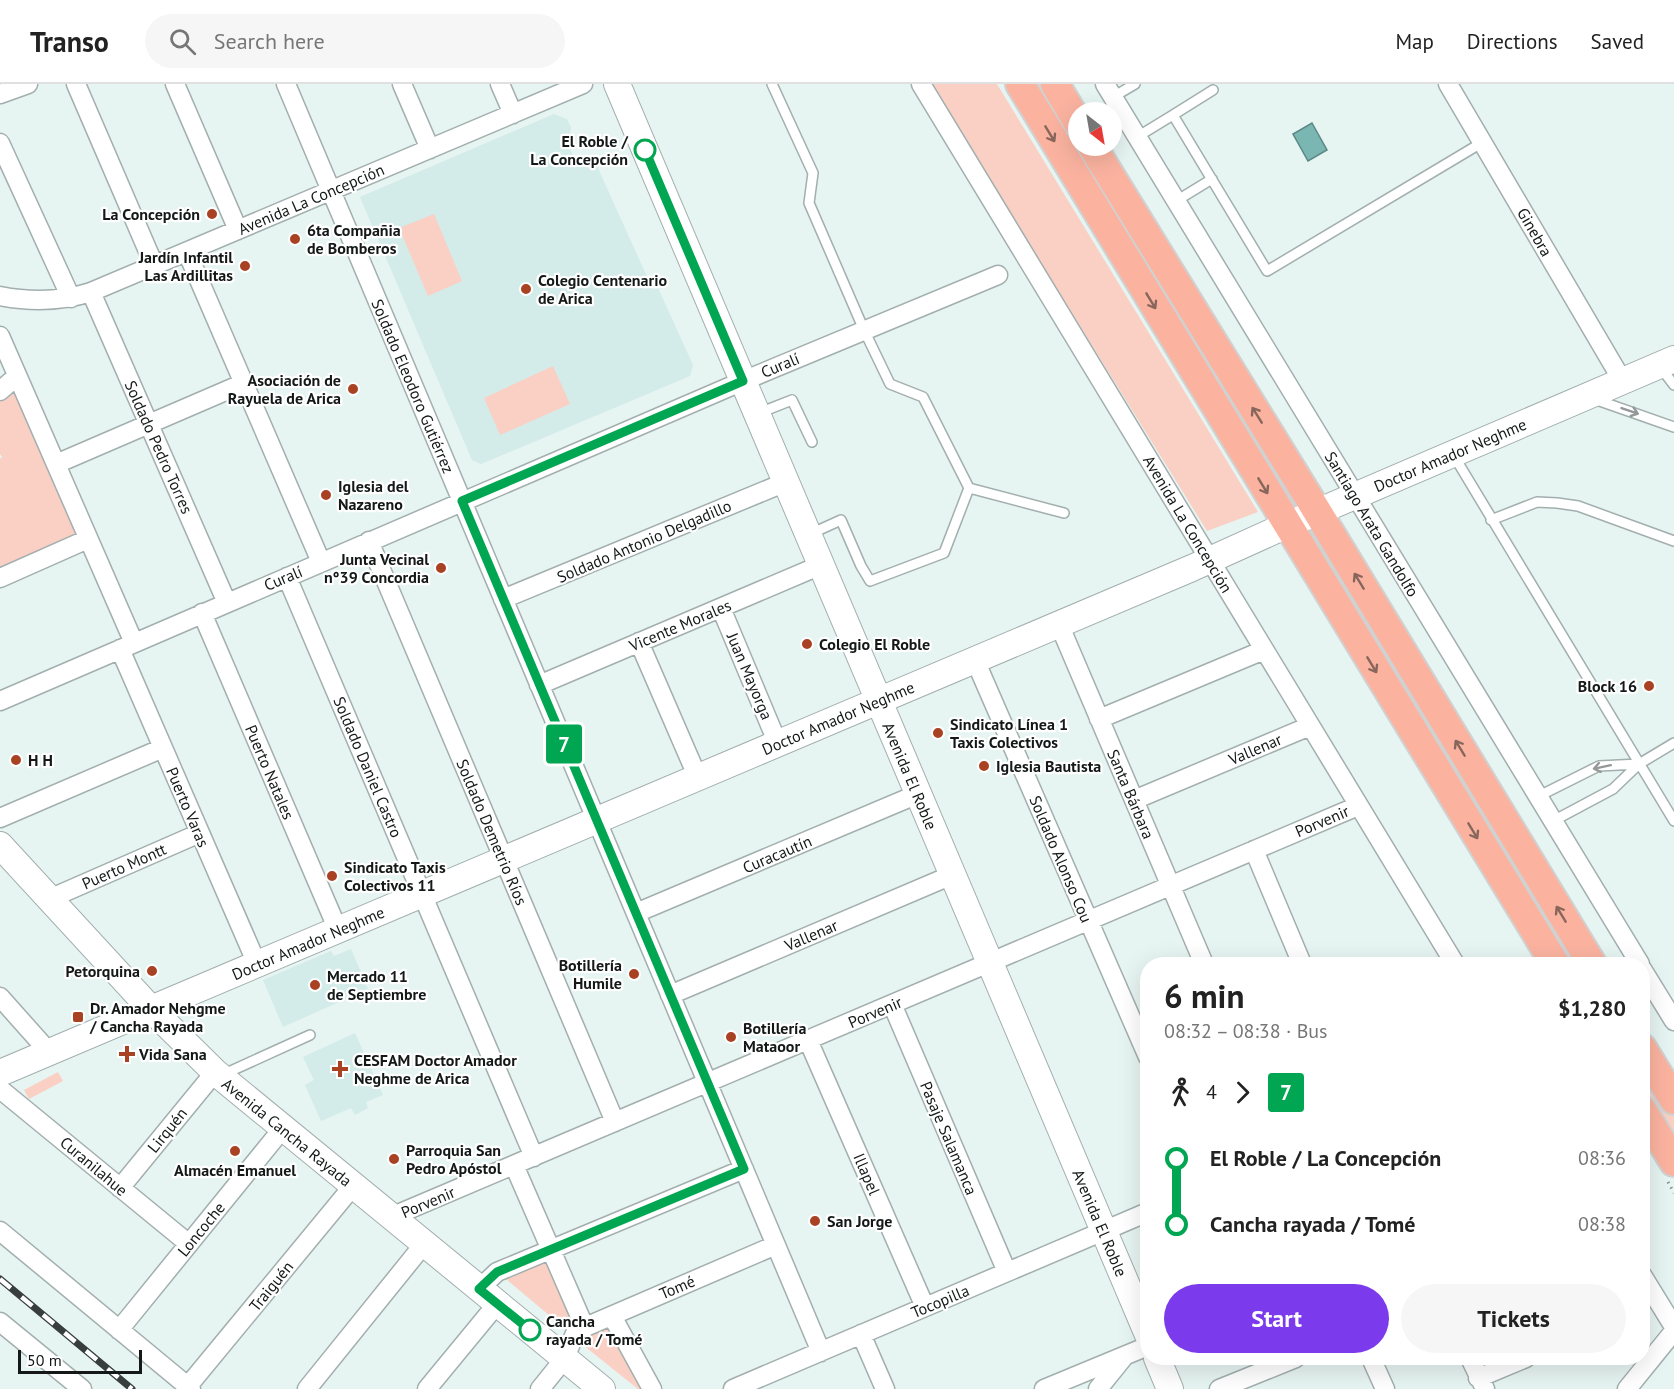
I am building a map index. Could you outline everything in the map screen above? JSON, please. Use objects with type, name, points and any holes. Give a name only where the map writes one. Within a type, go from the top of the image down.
[{"type":"main road","points":[[1020,84],[1551,957]]},
{"type":"main road","points":[[1055,84],[1068,106]]},
{"type":"main road","points":[[1098,156],[1588,957]]},
{"type":"main road","points":[[1650,1061],[1674,1100]]},
{"type":"main road","points":[[1650,1123],[1674,1162]]},
{"type":"street","points":[[0,94],[28,84]]},
{"type":"street","points":[[76,84],[154,265]]},
{"type":"street","points":[[175,84],[238,230]]},
{"type":"street","name":"Soldado Eleodoro Gutiérrez","points":[[286,84],[821,1352]]},
{"type":"street","points":[[402,84],[429,149]]},
{"type":"street","points":[[500,84],[513,114]]},
{"type":"street","name":"Avenida La Concepción","points":[[0,296],[34,301],[71,297],[91,292],[583,84]]},
{"type":"street","name":"Avenida El Roble","points":[[617,84],[1140,1318]]},
{"type":"street","name":"Avenida La Concepción","points":[[921,84],[1451,957]]},
{"type":"street","name":"Ginebra","points":[[1448,84],[1622,380]]},
{"type":"street","name":"Santiago Arata Gandolfo","points":[[1109,91],[1636,957]]},
{"type":"street","points":[[0,143],[71,297]]},
{"type":"street","points":[[187,252],[321,562]]},
{"type":"street","name":"Curalí","points":[[0,700],[743,381],[998,275]]},
{"type":"street","name":"Soldado Pedro Torres","points":[[91,292],[227,603]]},
{"type":"street","name":"Puerto Varas","points":[[0,336],[88,539],[162,748],[257,964]]},
{"type":"street","name":"Doctor Amador Neghme","points":[[0,1073],[1210,560],[1666,362]]},
{"type":"street","points":[[0,391],[17,376]]},
{"type":"street","points":[[56,464],[244,383]]},
{"type":"street","name":"Soldado Antonio Delgadillo","points":[[503,599],[786,482]]},
{"type":"street","points":[[0,578],[88,539]]},
{"type":"street","name":"Soldado Demetrio Ríos","points":[[369,542],[615,1122]]},
{"type":"street","name":"Vicente Morales","points":[[539,685],[821,565]]},
{"type":"street","name":"Soldado Daniel Castro","points":[[286,577],[534,1157]]},
{"type":"street","name":"Juan Mayorga","points":[[721,608],[778,744]]},
{"type":"street","name":"Puerto Natales","points":[[202,614],[338,930]]},
{"type":"street","name":"Santa Bárbara","points":[[1059,624],[1201,957]]},
{"type":"street","points":[[639,642],[698,778]]},
{"type":"street","points":[[1099,719],[1264,650]]},
{"type":"street","name":"Soldado Alonso Cou","points":[[975,660],[1140,1039]]},
{"type":"street","name":"Vallenar","points":[[1134,800],[1310,726]]},
{"type":"street","points":[[0,818],[162,748]]},
{"type":"street","name":"Curacautín","points":[[636,913],[918,794]]},
{"type":"street","name":"Porvenir","points":[[392,1217],[1358,806]]},
{"type":"street","name":"Puerto Montt","points":[[49,899],[200,833]]},
{"type":"street","name":"Avenida Cancha Rayada","points":[[0,845],[151,1009],[217,1074],[602,1389]]},
{"type":"street","points":[[1254,850],[1299,957]]},
{"type":"street","name":"Vallenar","points":[[670,995],[952,874]]},
{"type":"street","points":[[1650,996],[1674,1021]]},
{"type":"street","points":[[0,998],[49,1052]]},
{"type":"street","name":"Pasaje Salamanca","points":[[891,1005],[1007,1272]]},
{"type":"street","name":"Illapel","points":[[808,1040],[925,1307]]},
{"type":"street","name":"Lirquén","points":[[120,1188],[217,1074]]},
{"type":"street","name":"Curanilahue","points":[[0,1089],[189,1244]]},
{"type":"street","name":"Loncoche","points":[[119,1330],[283,1128]]},
{"type":"street","points":[[514,1165],[585,1328]]},
{"type":"street","points":[[427,1389],[488,1296],[497,1272],[744,1169]]},
{"type":"street","name":"Traiguén","points":[[190,1388],[353,1186]]},
{"type":"street","name":"Tocopilla","points":[[733,1389],[1140,1215]]},
{"type":"street","points":[[0,1231],[190,1388]]},
{"type":"street","points":[[307,1389],[424,1244]]},
{"type":"street","name":"Tomé","points":[[540,1389],[565,1358],[576,1331],[776,1245]]},
{"type":"street","points":[[1650,1304],[1674,1329],[1650,1360]]},
{"type":"street","points":[[612,1316],[652,1389]]},
{"type":"street","points":[[0,1322],[82,1389]]},
{"type":"street","points":[[861,1334],[885,1389]]},
{"type":"street","points":[[1098,1389],[1126,1354],[1140,1341]]},
{"type":"street","points":[[1044,1389],[1126,1354]]},
{"type":"street","points":[[1160,1365],[1170,1389]]},
{"type":"street","points":[[1219,1389],[1279,1365]]},
{"type":"street","points":[[1374,1365],[1385,1389]]},
{"type":"street","points":[[1473,1365],[1482,1383],[1514,1365]]},
{"type":"street","points":[[1627,1389],[1646,1365]]},
{"type":"lane","points":[[772,84],[813,173],[809,203],[890,384],[923,397],[969,488],[944,553],[870,581],[841,520],[808,535]]},
{"type":"lane","points":[[1109,91],[1135,84]]},
{"type":"lane","points":[[1137,137],[1213,90]]},
{"type":"lane","points":[[1173,115],[1267,271],[1483,142]]},
{"type":"lane","points":[[1176,201],[1212,179]]},
{"type":"lane","points":[[1666,362],[1674,385]]},
{"type":"lane","points":[[1586,396],[1674,425]]},
{"type":"lane","points":[[757,414],[792,400],[812,442]]},
{"type":"lane","points":[[1452,454],[1674,821]]},
{"type":"lane","points":[[969,488],[1064,513]]},
{"type":"lane","points":[[1491,520],[1537,502],[1557,502],[1578,506],[1674,541]]},
{"type":"lane","points":[[1553,821],[1613,789],[1639,764],[1674,743]]},
{"type":"lane","points":[[1537,797],[1599,766],[1639,764]]},
{"type":"lane","points":[[217,1074],[310,1035]]},
{"type":"shaded area","points":[[930,84],[997,84],[1258,512],[1207,531]]},
{"type":"shaded area","name":"Colegio Centenario de Arica","points":[[554,114],[567,119],[571,127],[566,141],[577,163],[592,155],[653,290],[658,288],[693,365],[690,376],[481,464],[472,460],[360,197]]},
{"type":"shaded area","points":[[434,214],[462,281],[428,296],[399,228]]},
{"type":"shaded area","points":[[553,366],[570,404],[500,435],[484,398]]},
{"type":"shaded area","points":[[13,389],[22,400],[79,537],[0,571],[0,459],[2,457],[0,454],[0,401]]},
{"type":"shaded area","points":[[1327,550],[1575,957],[1563,957],[1316,554]]},
{"type":"shaded area","name":"Mercado 11 de Septiembre","points":[[351,949],[368,989],[283,1027],[263,980],[331,951],[334,956]]},
{"type":"shaded area","name":"CESFAM Doctor Amador Neghme de Arica","points":[[355,1033],[383,1095],[366,1102],[368,1108],[355,1115],[351,1108],[321,1121],[305,1085],[314,1080],[303,1057]]},
{"type":"shaded area","points":[[58,1072],[63,1081],[29,1099],[24,1090]]},
{"type":"shaded area","points":[[1650,1075],[1674,1115],[1674,1145],[1650,1105]]},
{"type":"shaded area","points":[[545,1252],[580,1324],[569,1332],[500,1274]]},
{"type":"shaded area","points":[[611,1325],[643,1389],[638,1389],[583,1345],[585,1338]]},
{"type":"water","points":[[1312,123],[1327,150],[1308,161],[1293,134]]},
{"type":"railway","points":[[0,1279],[132,1389]]},
{"type":"bus line","name":"7","points":[[530,1330],[479,1289],[497,1272],[744,1169],[462,501],[743,381],[645,150]]},
{"type":"place","name":"El Roble / La Concepción","points":[[645,150]]},
{"type":"place","name":"La Concepción","points":[[212,214]]},
{"type":"place","name":"6ta Compañia de Bomberos","points":[[295,239]]},
{"type":"place","name":"Jardín Infantil Las Ardillitas","points":[[245,266]]},
{"type":"place","name":"Colegio Centenario de Arica","points":[[526,289]]},
{"type":"place","name":"Asociación de Rayuela de Arica","points":[[353,389]]},
{"type":"place","name":"Iglesia del Nazareno","points":[[326,495]]},
{"type":"place","name":"Junta Vecinal n°39 Concordia","points":[[441,568]]},
{"type":"place","name":"Colegio El Roble","points":[[807,644]]},
{"type":"place","name":"Block 16","points":[[1649,686]]},
{"type":"place","name":"Sindicato Línea 1 Taxis Colectivos","points":[[938,733]]},
{"type":"place","name":"H H","points":[[16,760]]},
{"type":"place","name":"Iglesia Bautista","points":[[984,766]]},
{"type":"place","name":"Sindicato Taxis Colectivos 11","points":[[332,876]]},
{"type":"place","name":"Petorquina","points":[[152,971]]},
{"type":"place","name":"Botillería Humile","points":[[634,974]]},
{"type":"place","name":"Mercado 11 de Septiembre","points":[[315,985]]},
{"type":"place","name":"Dr. Amador Nehgme / Cancha Rayada","points":[[78,1017]]},
{"type":"place","name":"Botillería Mataoor","points":[[731,1037]]},
{"type":"place","name":"Vida Sana","points":[[127,1054]]},
{"type":"place","name":"CESFAM Doctor Amador Neghme de Arica","points":[[340,1069]]},
{"type":"place","name":"Almacén Emanuel","points":[[235,1151]]},
{"type":"place","name":"Parroquia San Pedro Apóstol","points":[[394,1159]]},
{"type":"place","name":"San Jorge","points":[[815,1221]]},
{"type":"place","name":"Cancha rayada / Tomé","points":[[530,1330]]}]
